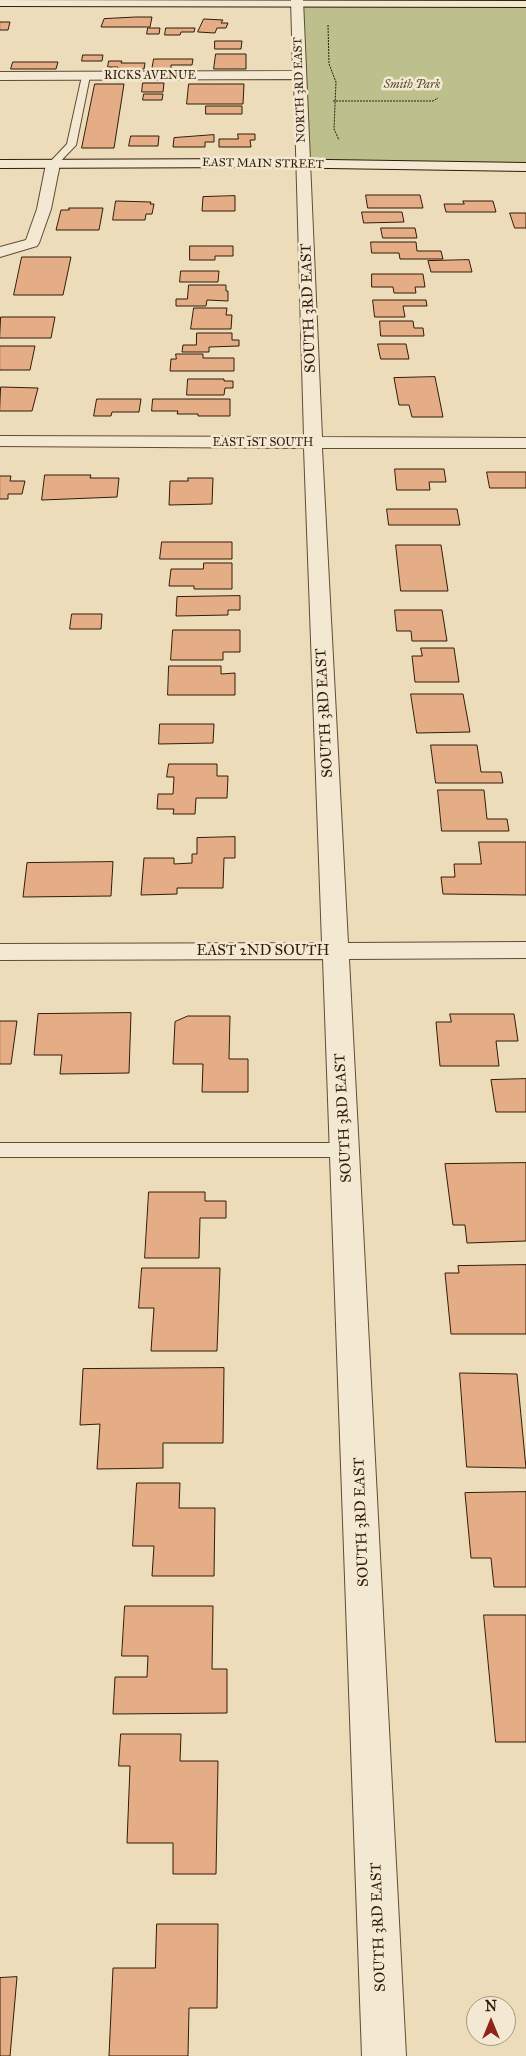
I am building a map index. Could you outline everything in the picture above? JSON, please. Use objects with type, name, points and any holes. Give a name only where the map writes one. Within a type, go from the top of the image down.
[{"type":"street","points":[[0,3],[297,2],[526,4]]},
{"type":"street","name":"NORTH 3RD EAST","points":[[297,2],[304,176]]},
{"type":"street","name":"RICKS AVENUE","points":[[0,76],[300,75]]},
{"type":"street","name":"EAST MAIN STREET","points":[[0,164],[53,164],[304,176],[526,167]]},
{"type":"street","points":[[0,252],[32,243],[44,209],[53,164]]},
{"type":"street","name":"SOUTH 3RD EAST","points":[[304,176],[313,443],[346,1150],[384,2056]]},
{"type":"street","points":[[377,179],[526,178]]},
{"type":"street","name":"EAST 1ST SOUTH","points":[[0,441],[526,443]]},
{"type":"street","name":"EAST 2ND SOUTH","points":[[0,952],[526,950]]},
{"type":"lane","points":[[53,164],[71,144],[86,76]]},
{"type":"lane","points":[[0,1150],[346,1150]]},
{"type":"path","points":[[327,18],[331,34],[329,67],[336,82],[334,101],[335,134],[336,138],[342,142]]},
{"type":"path","points":[[327,101],[433,102],[438,98]]},
{"type":"green space","name":"Smith Park","points":[[297,3],[526,4],[526,167],[303,165]]},
{"type":"building","points":[[152,17],[150,27],[101,27],[104,19]]},
{"type":"building","points":[[204,19],[223,20],[221,23],[228,23],[226,28],[217,28],[215,33],[198,32]]},
{"type":"building","points":[[0,22],[10,22],[8,30],[0,30]]},
{"type":"building","points":[[148,28],[160,28],[159,34],[147,34]]},
{"type":"building","points":[[166,28],[195,28],[194,32],[181,32],[180,35],[165,35]]},
{"type":"building","points":[[215,41],[242,41],[241,49],[215,49]]},
{"type":"building","points":[[216,54],[246,54],[246,69],[214,69]]},
{"type":"building","points":[[83,55],[103,55],[102,61],[82,61]]},
{"type":"building","points":[[154,59],[193,59],[192,65],[171,65],[171,70],[152,70]]},
{"type":"building","points":[[109,61],[145,63],[144,69],[117,69],[118,67],[108,67]]},
{"type":"building","points":[[13,62],[58,62],[56,69],[11,69]]},
{"type":"building","points":[[143,83],[164,83],[163,92],[142,92]]},
{"type":"building","points":[[95,84],[124,84],[114,148],[82,148]]},
{"type":"building","points":[[189,84],[244,84],[243,104],[187,104]]},
{"type":"building","points":[[144,94],[163,94],[162,100],[143,100]]},
{"type":"building","points":[[206,106],[242,106],[242,114],[206,114]]},
{"type":"building","points":[[238,134],[255,134],[255,140],[250,140],[251,147],[219,147],[219,139],[238,139]]},
{"type":"building","points":[[214,135],[214,142],[205,142],[205,147],[173,147],[174,138]]},
{"type":"building","points":[[131,136],[159,136],[158,146],[129,146]]},
{"type":"building","points":[[366,195],[420,195],[423,208],[368,208]]},
{"type":"building","points":[[235,196],[235,211],[202,211],[203,197]]},
{"type":"building","points":[[116,201],[151,202],[150,204],[154,204],[152,214],[146,214],[145,220],[113,220]]},
{"type":"building","points":[[463,201],[493,201],[496,212],[446,212],[444,204],[464,204]]},
{"type":"building","points":[[69,208],[103,208],[99,230],[56,230],[61,210],[69,210]]},
{"type":"building","points":[[362,212],[402,212],[404,222],[364,223]]},
{"type":"building","points":[[510,213],[526,213],[526,228],[515,228]]},
{"type":"building","points":[[381,228],[415,228],[417,238],[383,238]]},
{"type":"building","points":[[371,242],[416,242],[417,251],[441,251],[443,259],[400,259],[399,253],[372,253]]},
{"type":"building","points":[[190,246],[233,246],[233,256],[215,256],[215,260],[190,260]]},
{"type":"building","points":[[22,257],[71,257],[63,295],[14,295]]},
{"type":"building","points":[[469,260],[472,272],[431,272],[428,261]]},
{"type":"building","points":[[181,271],[219,271],[218,282],[180,282]]},
{"type":"building","points":[[372,274],[423,274],[425,287],[415,287],[416,293],[394,293],[393,287],[372,287]]},
{"type":"building","points":[[189,285],[226,285],[228,301],[207,300],[206,306],[176,306],[176,299],[187,299]]},
{"type":"building","points":[[373,300],[426,300],[427,306],[403,306],[405,317],[375,317]]},
{"type":"building","points":[[194,308],[227,308],[226,315],[232,315],[231,329],[191,329]]},
{"type":"building","points":[[1,317],[55,317],[51,338],[0,338]]},
{"type":"building","points":[[380,321],[413,321],[414,328],[423,328],[424,336],[381,336]]},
{"type":"building","points":[[197,333],[232,333],[232,340],[239,340],[239,346],[209,347],[209,352],[182,352],[183,345],[196,345]]},
{"type":"building","points":[[378,344],[406,344],[409,359],[381,359]]},
{"type":"building","points":[[0,346],[35,346],[30,370],[0,370]]},
{"type":"building","points":[[176,354],[203,354],[203,358],[234,358],[234,371],[170,371],[171,359],[176,359]]},
{"type":"building","points":[[435,377],[443,417],[412,417],[409,405],[399,405],[394,378]]},
{"type":"building","points":[[188,379],[224,379],[224,381],[233,381],[233,388],[225,388],[224,395],[187,395]]},
{"type":"building","points":[[1,387],[38,388],[32,411],[0,411]]},
{"type":"building","points":[[97,399],[141,399],[139,412],[112,412],[111,416],[94,416]]},
{"type":"building","points":[[153,399],[230,399],[230,416],[198,416],[198,414],[177,414],[178,411],[152,411]]},
{"type":"building","points":[[395,469],[444,469],[446,482],[429,482],[430,490],[397,490]]},
{"type":"building","points":[[487,472],[526,472],[526,488],[490,488]]},
{"type":"building","points":[[45,475],[91,475],[90,478],[119,478],[117,497],[42,500]]},
{"type":"building","points":[[0,476],[11,476],[10,481],[25,481],[22,494],[8,494],[8,499],[0,499]]},
{"type":"building","points":[[188,478],[213,478],[212,504],[169,505],[170,481],[188,481]]},
{"type":"building","points":[[387,509],[457,509],[460,525],[389,525]]},
{"type":"building","points":[[162,542],[232,542],[232,559],[160,559]]},
{"type":"building","points":[[396,545],[441,545],[448,591],[401,591]]},
{"type":"building","points":[[204,563],[232,563],[232,589],[194,589],[194,586],[169,586],[171,569],[203,569]]},
{"type":"building","points":[[240,596],[240,610],[228,610],[228,615],[176,616],[177,597]]},
{"type":"building","points":[[395,610],[442,610],[447,641],[412,641],[411,631],[397,631]]},
{"type":"building","points":[[72,614],[102,614],[101,629],[70,629]]},
{"type":"building","points":[[173,630],[240,630],[240,652],[223,652],[223,660],[171,660]]},
{"type":"building","points":[[421,648],[454,648],[459,682],[415,682],[412,656],[422,656]]},
{"type":"building","points":[[169,666],[221,666],[221,674],[235,673],[235,695],[168,695]]},
{"type":"building","points":[[411,694],[463,694],[470,732],[417,733]]},
{"type":"building","points":[[160,724],[214,724],[213,743],[159,744]]},
{"type":"building","points":[[431,745],[477,745],[481,772],[501,772],[503,783],[436,783]]},
{"type":"building","points":[[169,764],[217,764],[217,776],[228,776],[227,798],[196,798],[195,814],[173,814],[174,809],[157,809],[158,794],[173,794],[174,777],[167,777]]},
{"type":"building","points":[[438,790],[484,790],[487,819],[507,819],[509,831],[442,831]]},
{"type":"building","points":[[235,837],[235,858],[224,858],[223,888],[177,888],[177,894],[141,895],[144,858],[174,858],[174,864],[192,863],[192,854],[197,854],[197,838]]},
{"type":"building","points":[[479,842],[526,842],[526,895],[443,894],[441,877],[455,877],[454,864],[481,864]]},
{"type":"building","points":[[113,862],[111,896],[23,897],[27,863]]},
{"type":"building","points":[[131,1013],[129,1073],[60,1074],[62,1055],[34,1055],[38,1014]]},
{"type":"building","points":[[450,1014],[514,1014],[518,1041],[496,1041],[499,1066],[440,1066],[436,1022],[451,1022]]},
{"type":"building","points":[[188,1016],[230,1016],[229,1059],[248,1059],[248,1092],[202,1092],[203,1064],[173,1064],[175,1022]]},
{"type":"building","points":[[0,1021],[17,1021],[11,1064],[0,1064]]},
{"type":"building","points":[[526,1079],[526,1112],[496,1112],[491,1080]]},
{"type":"building","points":[[526,1163],[526,1241],[467,1243],[465,1225],[453,1225],[445,1164]]},
{"type":"building","points":[[149,1192],[205,1192],[205,1201],[226,1201],[226,1218],[200,1218],[199,1258],[145,1258]]},
{"type":"building","points":[[526,1265],[526,1334],[451,1334],[445,1273],[459,1273],[458,1266]]},
{"type":"building","points":[[142,1268],[220,1268],[217,1351],[151,1351],[154,1308],[139,1308]]},
{"type":"building","points":[[224,1368],[223,1443],[163,1443],[163,1468],[97,1469],[100,1424],[80,1425],[83,1369]]},
{"type":"building","points":[[460,1373],[517,1374],[526,1468],[467,1467]]},
{"type":"building","points":[[137,1483],[180,1483],[179,1508],[215,1508],[214,1576],[152,1576],[154,1546],[133,1546]]},
{"type":"building","points":[[526,1492],[526,1587],[494,1587],[491,1558],[471,1558],[465,1493]]},
{"type":"building","points":[[125,1606],[213,1606],[212,1669],[227,1669],[227,1713],[113,1714],[115,1677],[147,1677],[148,1656],[122,1656]]},
{"type":"building","points":[[484,1615],[526,1615],[526,1742],[496,1742]]},
{"type":"building","points":[[121,1734],[181,1734],[180,1761],[218,1761],[216,1874],[173,1874],[173,1843],[127,1843],[130,1766],[119,1766]]},
{"type":"building","points":[[157,1924],[218,1924],[217,2008],[189,2008],[188,2056],[109,2056],[113,1968],[155,1968]]},
{"type":"building","points":[[17,1977],[10,2056],[0,2056],[0,1978]]}]
